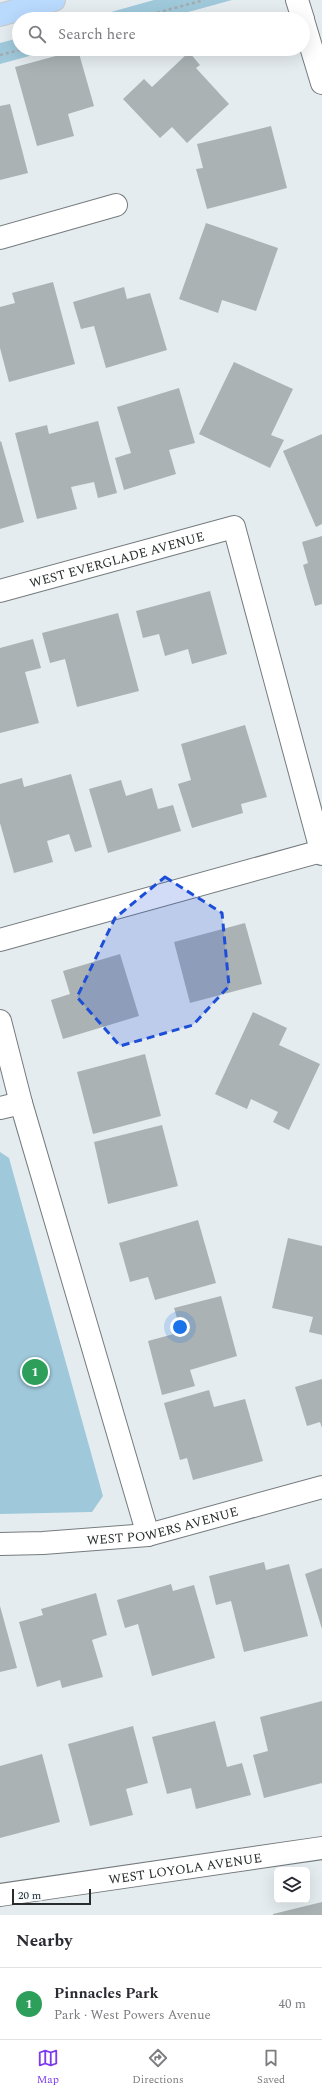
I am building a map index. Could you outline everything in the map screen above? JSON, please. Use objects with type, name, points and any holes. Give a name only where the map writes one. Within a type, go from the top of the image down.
[{"type":"main road","points":[[0,15],[54,0]]},
{"type":"street","points":[[297,0],[301,12]]},
{"type":"street","points":[[310,43],[322,83]]},
{"type":"street","points":[[0,238],[116,205]]},
{"type":"street","name":"WEST EVERGLADE AVENUE","points":[[0,591],[234,527],[321,853]]},
{"type":"street","points":[[0,940],[321,853]]},
{"type":"street","points":[[0,1021],[21,1103],[148,1535]]},
{"type":"street","points":[[0,1108],[21,1103]]},
{"type":"street","name":"WEST POWERS AVENUE","points":[[0,1544],[43,1543],[148,1535],[322,1487]]},
{"type":"street","name":"WEST LOYOLA AVENUE","points":[[0,1895],[322,1848]]},
{"type":"path","points":[[160,12],[204,0]]},
{"type":"path","points":[[0,55],[12,52]]},
{"type":"highlighted area","points":[[165,877],[222,913],[229,986],[193,1025],[120,1046],[77,997],[115,918]]},
{"type":"shaded area","points":[[154,0],[232,0],[188,12],[111,12]]},
{"type":"shaded area","points":[[12,40],[12,56],[29,56],[0,64],[0,43]]},
{"type":"shaded area","points":[[0,1152],[9,1158],[103,1496],[92,1512],[0,1514]]},
{"type":"building","points":[[56,56],[80,56],[94,106],[68,114],[74,136],[37,146],[15,67]]},
{"type":"building","points":[[185,56],[192,56],[200,65],[196,68],[229,104],[187,143],[172,127],[160,138],[123,99],[144,79],[152,87]]},
{"type":"building","points":[[10,104],[28,173],[0,180],[0,106]]},
{"type":"building","points":[[271,126],[287,188],[207,209],[196,169],[203,168],[197,144]]},
{"type":"building","points":[[206,223],[278,248],[256,311],[222,300],[218,313],[179,299]]},
{"type":"building","points":[[53,282],[75,364],[9,382],[0,348],[0,307],[15,303],[12,293]]},
{"type":"building","points":[[124,287],[127,299],[150,293],[167,350],[106,368],[94,326],[81,329],[73,302]]},
{"type":"building","points":[[234,362],[293,389],[271,435],[284,440],[270,468],[199,434]]},
{"type":"building","points":[[179,388],[195,443],[169,450],[176,474],[124,490],[115,458],[131,453],[117,407]]},
{"type":"building","points":[[98,421],[117,493],[98,498],[94,482],[71,487],[77,509],[37,519],[15,433],[47,425],[49,434]]},
{"type":"building","points":[[322,434],[322,524],[316,527],[283,451]]},
{"type":"building","points":[[1,441],[24,522],[0,529],[0,442]]},
{"type":"building","points":[[322,536],[322,604],[315,606],[303,565],[308,563],[302,542]]},
{"type":"building","points":[[210,591],[227,654],[192,664],[188,649],[165,656],[159,634],[143,638],[136,611]]},
{"type":"building","points":[[118,613],[139,691],[77,707],[65,659],[50,663],[42,633]]},
{"type":"building","points":[[33,639],[41,668],[25,672],[39,723],[0,733],[0,648]]},
{"type":"building","points":[[245,725],[267,797],[241,804],[243,813],[192,828],[178,784],[191,780],[181,744]]},
{"type":"building","points":[[71,774],[92,847],[75,852],[69,834],[47,841],[53,862],[14,873],[0,823],[0,784],[22,778],[24,787]]},
{"type":"building","points":[[121,780],[126,796],[152,788],[158,809],[173,805],[181,831],[108,853],[89,789]]},
{"type":"building","points":[[245,923],[262,984],[190,1003],[174,942]]},
{"type":"building","points":[[120,954],[139,1016],[63,1039],[51,1000],[70,994],[63,971]]},
{"type":"building","points":[[253,1012],[287,1028],[279,1045],[320,1064],[289,1130],[273,1122],[278,1112],[251,1099],[247,1109],[215,1094]]},
{"type":"building","points":[[145,1054],[161,1116],[93,1134],[77,1072]]},
{"type":"building","points":[[162,1125],[178,1186],[108,1204],[94,1142]]},
{"type":"building","points":[[198,1220],[216,1283],[155,1300],[148,1277],[130,1282],[119,1243]]},
{"type":"building","points":[[288,1238],[322,1246],[322,1335],[309,1332],[313,1317],[272,1308]]},
{"type":"building","points":[[221,1296],[237,1356],[190,1370],[195,1386],[162,1395],[148,1341],[181,1332],[174,1308]]},
{"type":"building","points":[[322,1379],[322,1428],[320,1422],[307,1426],[295,1387]]},
{"type":"building","points":[[209,1390],[214,1407],[245,1399],[263,1461],[193,1480],[187,1458],[180,1460],[164,1403]]},
{"type":"building","points":[[264,1562],[266,1570],[289,1564],[308,1636],[244,1652],[231,1601],[216,1605],[209,1576]]},
{"type":"building","points":[[322,1568],[322,1629],[305,1574]]},
{"type":"building","points":[[171,1584],[173,1591],[194,1585],[215,1658],[152,1676],[138,1624],[125,1628],[117,1600]]},
{"type":"building","points":[[96,1593],[107,1635],[92,1640],[103,1677],[62,1688],[60,1680],[37,1687],[19,1622],[43,1615],[41,1609]]},
{"type":"building","points":[[0,1606],[17,1668],[0,1672]]},
{"type":"building","points":[[322,1701],[322,1783],[264,1798],[253,1755],[268,1751],[260,1717]]},
{"type":"building","points":[[215,1721],[227,1767],[242,1763],[251,1795],[196,1809],[191,1788],[167,1794],[152,1737]]},
{"type":"building","points":[[133,1726],[148,1783],[126,1789],[133,1815],[90,1826],[68,1744]]},
{"type":"building","points":[[42,1754],[60,1822],[0,1838],[0,1766]]},
{"type":"building","points":[[322,1902],[322,1915],[273,1915],[273,1914]]},
{"type":"place","name":"Pinnacles Park","points":[[35,1372]]}]
